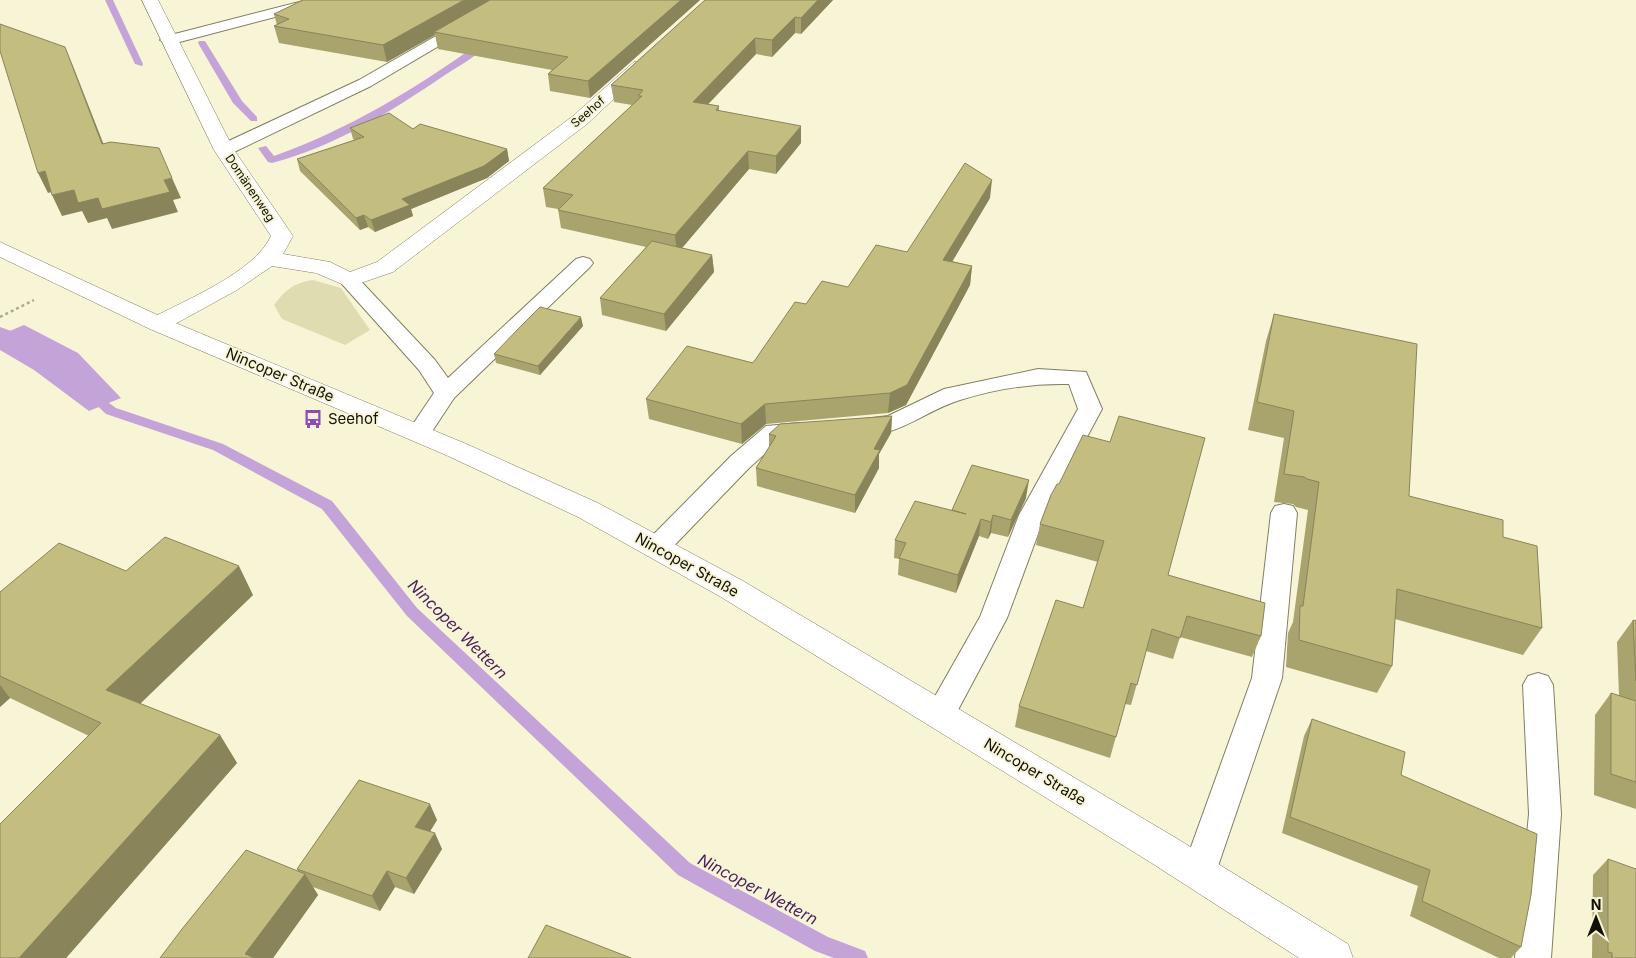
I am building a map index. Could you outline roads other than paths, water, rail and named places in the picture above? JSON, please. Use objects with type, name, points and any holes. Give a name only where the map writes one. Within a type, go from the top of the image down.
[{"type":"street","name":"Domänenweg","points":[[150,0],[168,40],[224,150],[282,236],[281,243],[269,259],[218,291],[158,324]]},
{"type":"street","name":"Seehof","points":[[349,280],[385,267],[580,120],[654,53]]},
{"type":"street","name":"Nincoper Straße","points":[[0,249],[158,324],[419,433],[588,510],[732,590],[940,714],[1199,872],[1334,958]]},
{"type":"street","points":[[269,259],[322,268],[349,280]]},
{"type":"lane","points":[[168,40],[324,0]]},
{"type":"lane","points":[[224,150],[365,83],[510,0]]},
{"type":"lane","points":[[419,433],[446,393],[583,263]]},
{"type":"lane","points":[[349,280],[428,365],[446,393]]},
{"type":"lane","points":[[656,548],[740,462],[774,432],[828,430],[893,423],[952,394],[1038,376],[1078,377],[1090,409],[1032,515],[993,618],[940,714]]},
{"type":"lane","points":[[1199,872],[1267,678],[1284,513]]},
{"type":"lane","points":[[1533,958],[1545,814],[1538,685]]},
{"type":"waterway","points":[[109,0],[139,64]]},
{"type":"waterway","points":[[202,43],[238,103],[254,119]]},
{"type":"waterway","points":[[263,148],[272,160],[323,141],[390,106],[484,44]]},
{"type":"waterway","name":"Nincoper Wettern","points":[[0,331],[21,339]]},
{"type":"waterway","name":"Nincoper Wettern","points":[[91,394],[111,411],[218,447],[327,505],[412,612],[684,869],[822,944],[858,958]]},
{"type":"place","name":"Seehof","points":[[313,419]]}]
